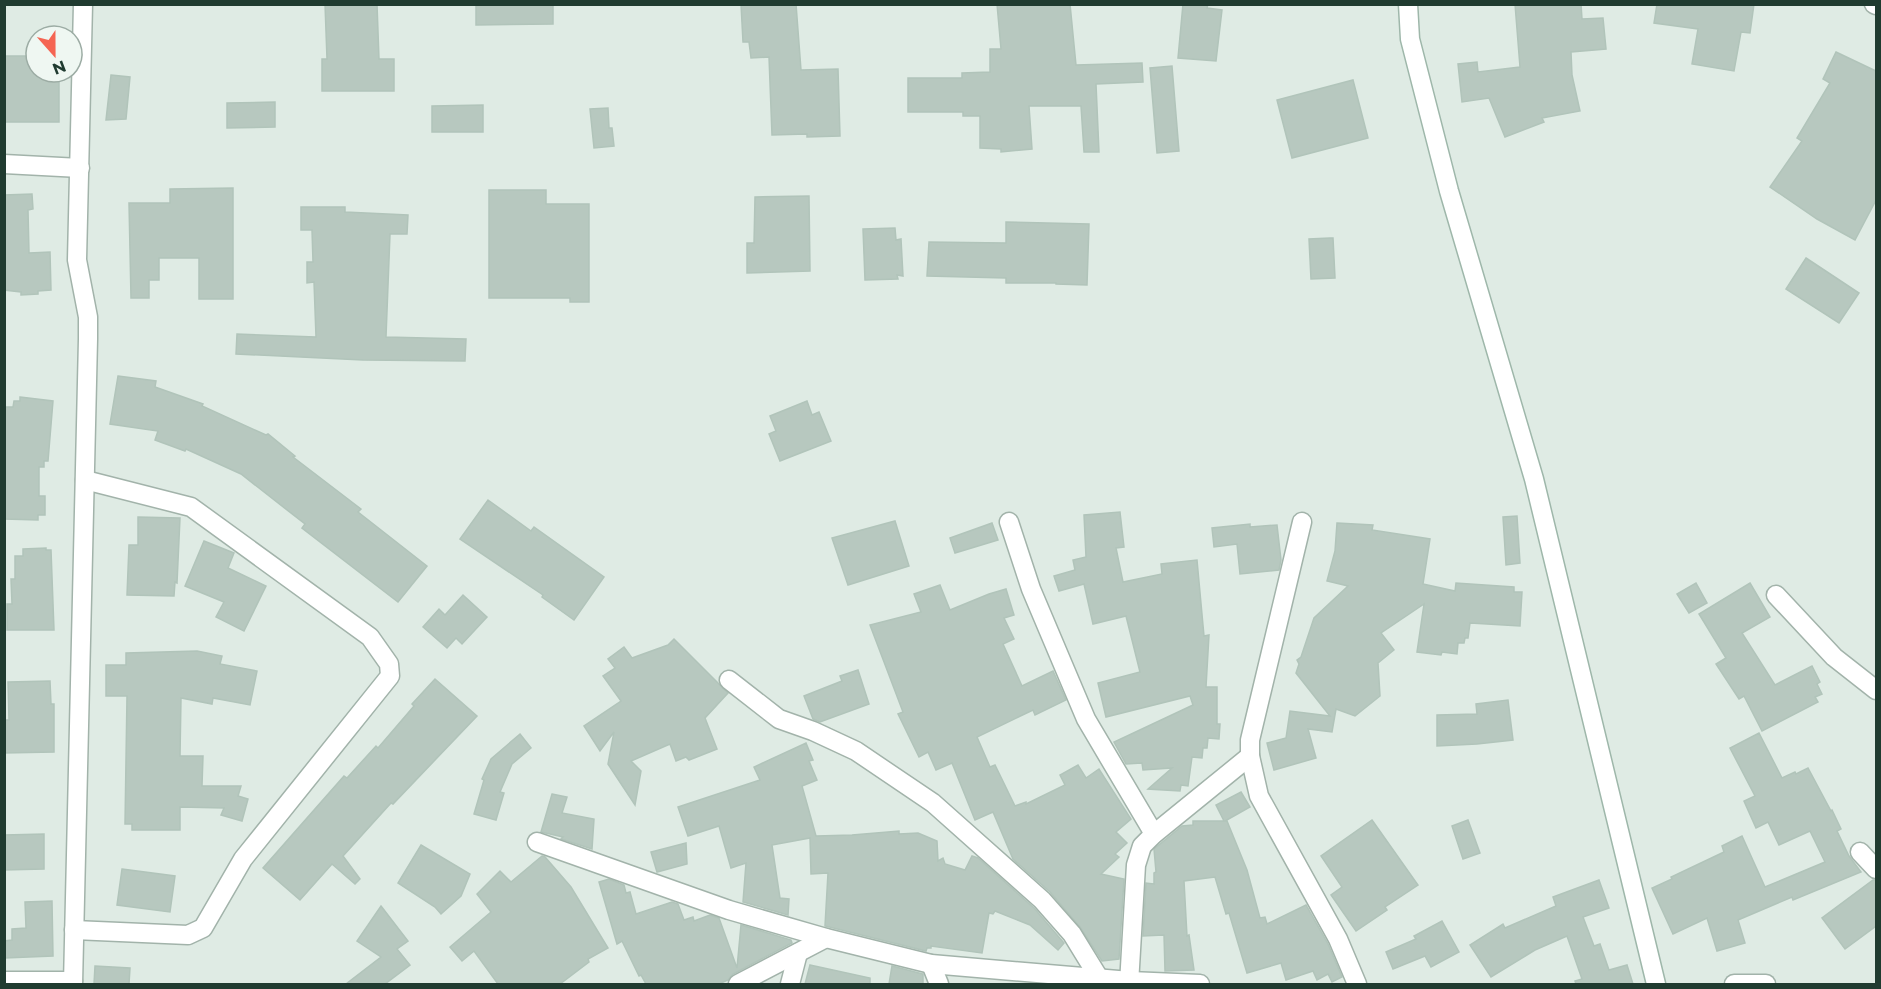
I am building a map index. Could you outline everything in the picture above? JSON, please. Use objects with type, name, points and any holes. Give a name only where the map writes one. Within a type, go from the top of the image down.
[{"type":"street","points":[[4,981],[73,983],[88,317],[77,260],[83,4]]},
{"type":"street","points":[[1408,4],[1410,39],[1449,191],[1534,479],[1656,984]]},
{"type":"street","points":[[4,164],[80,168]]},
{"type":"street","points":[[74,930],[188,935],[203,928],[243,859],[390,676],[389,664],[370,637],[191,507],[85,480]]},
{"type":"street","points":[[1009,522],[1031,589],[1086,719],[1154,834]]},
{"type":"street","points":[[1302,522],[1250,740],[1250,756],[1259,796],[1338,939],[1357,984]]},
{"type":"street","points":[[1776,595],[1834,657],[1876,690]]},
{"type":"street","points":[[729,680],[778,719],[813,731],[856,751],[933,803],[1042,900],[1072,934],[1099,978]]},
{"type":"street","points":[[1130,983],[1136,865],[1142,846],[1250,756]]},
{"type":"street","points":[[537,842],[729,910],[826,938],[931,964],[1099,978],[1130,983],[1200,984]]},
{"type":"street","points":[[1860,852],[1876,869]]},
{"type":"street","points":[[738,984],[826,938]]},
{"type":"street","points":[[790,984],[798,953]]},
{"type":"street","points":[[931,964],[939,984]]},
{"type":"street","points":[[1734,984],[1766,984]]},
{"type":"building","points":[[325,4],[377,4],[379,59],[394,59],[394,91],[322,91],[322,59],[327,59]]},
{"type":"building","points":[[476,4],[553,4],[553,24],[476,25]]},
{"type":"building","points":[[741,4],[796,4],[801,70],[838,69],[840,136],[772,135],[769,57],[751,58],[749,42],[743,42]]},
{"type":"building","points":[[997,4],[1070,4],[1076,65],[1142,63],[1143,82],[1096,84],[1099,152],[1084,152],[1081,106],[1029,106],[1032,149],[1001,152],[1001,149],[980,148],[980,116],[963,116],[963,112],[908,112],[908,78],[962,78],[962,73],[990,72],[990,49],[1001,49]]},
{"type":"building","points":[[1183,4],[1208,4],[1207,8],[1222,10],[1216,61],[1178,58]]},
{"type":"building","points":[[1515,4],[1581,4],[1582,19],[1603,18],[1606,49],[1571,52],[1572,75],[1580,111],[1542,118],[1544,122],[1505,137],[1489,98],[1462,102],[1458,64],[1477,62],[1478,72],[1520,67]]},
{"type":"building","points":[[1657,4],[1754,4],[1750,33],[1741,32],[1734,71],[1692,64],[1698,29],[1654,23]]},
{"type":"building","points":[[1836,52],[1876,71],[1876,200],[1855,240],[1817,219],[1770,187],[1802,141],[1797,138],[1830,83],[1823,79]]},
{"type":"building","points":[[4,56],[24,56],[24,84],[59,84],[59,122],[4,122]]},
{"type":"building","points":[[1172,66],[1179,151],[1157,153],[1150,68]]},
{"type":"building","points":[[111,75],[130,77],[126,119],[106,120]]},
{"type":"building","points":[[1353,80],[1368,138],[1292,158],[1277,100]]},
{"type":"building","points":[[275,102],[275,127],[227,128],[227,103]]},
{"type":"building","points":[[483,105],[483,132],[432,132],[432,106]]},
{"type":"building","points":[[608,108],[609,128],[612,128],[614,146],[594,148],[590,109]]},
{"type":"building","points":[[233,188],[233,299],[199,299],[199,258],[159,258],[159,280],[149,280],[149,298],[131,298],[129,203],[170,203],[170,189]]},
{"type":"building","points":[[489,190],[546,190],[546,204],[589,204],[589,302],[570,302],[570,298],[489,298]]},
{"type":"building","points":[[32,194],[33,209],[28,210],[29,253],[50,252],[51,290],[38,291],[38,294],[21,295],[21,292],[4,290],[4,195]]},
{"type":"building","points":[[809,196],[810,271],[747,273],[747,243],[754,243],[755,197]]},
{"type":"building","points":[[301,207],[345,207],[345,212],[408,215],[407,234],[390,234],[386,337],[466,339],[465,361],[363,360],[236,354],[237,334],[316,337],[314,282],[307,283],[307,262],[313,262],[312,230],[301,230]]},
{"type":"building","points":[[1006,222],[1089,224],[1087,285],[1006,283],[1006,278],[927,276],[929,242],[1006,243]]},
{"type":"building","points":[[895,228],[896,240],[901,239],[903,276],[897,275],[898,279],[865,280],[863,229]]},
{"type":"building","points":[[1333,238],[1335,278],[1311,279],[1309,239]]},
{"type":"building","points":[[1806,258],[1859,293],[1839,323],[1786,289]]},
{"type":"building","points":[[118,376],[156,381],[155,387],[203,404],[202,406],[268,434],[295,456],[293,457],[361,509],[358,512],[427,566],[398,602],[302,528],[305,524],[241,474],[186,449],[185,451],[155,440],[158,431],[110,424]]},
{"type":"building","points":[[20,397],[53,401],[48,461],[44,461],[44,467],[39,467],[39,496],[45,496],[45,515],[38,515],[38,520],[4,519],[4,407],[13,407],[14,401],[20,401]]},
{"type":"building","points":[[807,401],[812,415],[819,412],[831,441],[780,461],[769,434],[776,431],[770,416]]},
{"type":"building","points":[[488,500],[531,531],[534,527],[604,577],[574,620],[542,597],[543,595],[460,539]]},
{"type":"building","points":[[1120,512],[1124,547],[1116,548],[1123,582],[1162,574],[1161,564],[1197,560],[1204,636],[1209,635],[1206,687],[1217,687],[1219,739],[1208,738],[1207,748],[1203,748],[1202,758],[1192,757],[1188,786],[1181,785],[1180,791],[1148,789],[1172,768],[1143,770],[1142,763],[1126,764],[1114,742],[1193,705],[1190,696],[1106,717],[1098,683],[1140,672],[1126,616],[1093,624],[1084,584],[1059,591],[1054,576],[1075,570],[1073,560],[1086,557],[1084,515]]},
{"type":"building","points":[[1517,516],[1520,563],[1506,565],[1503,517]]},
{"type":"building","points":[[138,517],[180,518],[177,583],[175,582],[174,596],[127,595],[129,545],[138,545]]},
{"type":"building","points":[[895,521],[909,566],[848,585],[832,538]]},
{"type":"building","points":[[992,523],[998,540],[955,553],[950,538]]},
{"type":"building","points":[[1337,523],[1373,525],[1372,530],[1430,539],[1423,584],[1455,591],[1456,583],[1514,587],[1514,592],[1522,592],[1520,626],[1470,623],[1468,638],[1465,638],[1464,643],[1458,643],[1457,654],[1417,652],[1424,604],[1381,633],[1394,650],[1378,663],[1380,696],[1355,716],[1336,709],[1332,732],[1308,729],[1316,758],[1274,770],[1267,743],[1286,738],[1290,711],[1330,716],[1296,673],[1299,664],[1297,660],[1301,657],[1314,618],[1348,586],[1327,581],[1335,551]]},
{"type":"building","points":[[1250,524],[1250,527],[1277,525],[1281,560],[1279,570],[1240,574],[1237,544],[1214,547],[1212,528]]},
{"type":"building","points":[[204,541],[234,553],[228,568],[266,586],[244,631],[216,617],[224,602],[185,586]]},
{"type":"building","points":[[46,548],[46,550],[51,550],[54,630],[7,630],[7,604],[12,604],[11,579],[15,579],[15,556],[23,556],[23,549]]},
{"type":"building","points":[[1696,583],[1707,603],[1689,613],[1677,594]]},
{"type":"building","points":[[1750,583],[1770,617],[1742,633],[1775,685],[1812,666],[1820,682],[1817,684],[1822,694],[1815,697],[1818,702],[1762,731],[1744,696],[1739,699],[1716,664],[1726,658],[1699,614]]},
{"type":"building","points":[[940,585],[950,610],[1006,589],[1014,615],[1004,618],[1014,639],[1003,644],[1022,686],[1053,671],[1066,700],[1035,715],[1033,710],[977,737],[990,767],[995,765],[1015,806],[1026,802],[1026,804],[1065,785],[1060,775],[1078,765],[1086,778],[1099,769],[1131,819],[1116,832],[1127,843],[1115,854],[1119,857],[1101,874],[1124,879],[1119,959],[1102,961],[1080,927],[1050,892],[1013,859],[993,812],[975,820],[952,763],[936,770],[928,752],[919,757],[898,714],[903,712],[870,625],[921,612],[914,594]]},
{"type":"building","points":[[463,595],[487,617],[462,644],[456,638],[447,648],[423,627],[439,609],[445,615]]},
{"type":"building","points":[[674,639],[728,693],[705,718],[717,749],[689,760],[686,757],[676,761],[670,744],[631,761],[641,771],[635,805],[608,764],[614,732],[600,751],[584,726],[621,701],[603,676],[615,668],[608,659],[624,647],[632,658],[668,645]]},
{"type":"building","points":[[197,651],[222,656],[220,664],[257,671],[250,705],[213,698],[212,704],[181,698],[180,756],[203,756],[202,786],[241,786],[238,796],[248,799],[242,821],[221,815],[224,808],[180,807],[180,830],[132,830],[132,824],[125,824],[127,696],[106,696],[106,665],[126,665],[126,653]]},
{"type":"building","points":[[858,670],[869,704],[820,722],[813,719],[804,696],[842,681],[840,676]]},
{"type":"building","points":[[435,679],[477,716],[393,804],[391,803],[343,856],[360,879],[355,884],[332,864],[300,900],[263,868],[344,776],[347,778],[376,746],[378,748],[414,706],[412,704]]},
{"type":"building","points":[[50,681],[51,704],[54,704],[54,752],[4,753],[4,720],[9,720],[8,682]]},
{"type":"building","points":[[1508,700],[1513,740],[1437,746],[1437,715],[1477,714],[1476,704]]},
{"type":"building","points":[[1759,733],[1782,778],[1808,768],[1841,829],[1837,831],[1849,856],[1861,872],[1738,920],[1745,943],[1717,951],[1707,918],[1673,934],[1652,888],[1724,852],[1722,846],[1742,836],[1765,887],[1825,862],[1810,831],[1779,845],[1768,822],[1756,828],[1744,801],[1755,796],[1730,748]]},
{"type":"building","points":[[520,734],[531,748],[512,764],[500,792],[504,793],[496,820],[474,814],[484,780],[482,779],[491,759]]},
{"type":"building","points":[[806,743],[813,760],[809,761],[817,780],[802,786],[816,836],[899,831],[899,834],[918,833],[937,841],[938,861],[943,858],[945,864],[965,870],[972,856],[978,858],[1034,908],[1064,943],[1058,950],[1030,925],[995,911],[993,914],[989,913],[982,953],[931,946],[926,951],[825,926],[828,873],[811,874],[810,838],[772,845],[780,898],[789,899],[788,915],[743,902],[746,863],[731,868],[719,826],[688,836],[678,807],[760,780],[754,767]]},
{"type":"building","points":[[1241,792],[1250,807],[1225,821],[1227,821],[1247,870],[1260,918],[1265,917],[1267,924],[1306,905],[1328,944],[1342,977],[1332,982],[1328,974],[1317,980],[1313,971],[1286,980],[1281,963],[1247,973],[1229,913],[1226,914],[1215,877],[1184,881],[1187,936],[1189,935],[1194,970],[1165,971],[1164,935],[1143,936],[1146,883],[1154,884],[1154,873],[1156,872],[1154,849],[1182,826],[1193,825],[1193,821],[1224,821],[1216,805]]},
{"type":"building","points":[[552,794],[567,797],[562,813],[594,819],[592,849],[561,839],[563,837],[541,832]]},
{"type":"building","points":[[1372,820],[1418,885],[1385,907],[1387,910],[1356,931],[1331,895],[1342,887],[1321,856]]},
{"type":"building","points":[[1468,820],[1480,853],[1463,859],[1452,826]]},
{"type":"building","points":[[44,834],[44,869],[4,870],[4,835]]},
{"type":"building","points":[[686,843],[687,864],[657,872],[651,852]]},
{"type":"building","points":[[421,845],[470,874],[461,896],[441,914],[435,907],[398,883]]},
{"type":"building","points":[[542,856],[571,887],[608,948],[588,959],[589,962],[560,984],[498,984],[474,951],[462,961],[450,947],[491,912],[477,894],[500,871],[511,882]]},
{"type":"building","points":[[122,869],[175,876],[170,912],[117,905]]},
{"type":"building","points":[[609,879],[624,885],[626,893],[630,892],[636,914],[672,902],[678,904],[684,920],[693,917],[694,921],[710,915],[719,918],[737,968],[741,925],[791,940],[792,943],[733,974],[728,980],[719,984],[646,984],[641,975],[639,976],[622,941],[617,944],[599,882]]},
{"type":"building","points":[[1599,880],[1609,908],[1583,917],[1594,946],[1600,944],[1609,970],[1627,965],[1633,984],[1576,984],[1575,981],[1582,979],[1567,936],[1535,950],[1491,977],[1470,945],[1503,924],[1505,928],[1556,906],[1553,897]]},
{"type":"building","points":[[1876,880],[1876,926],[1845,949],[1822,918]]},
{"type":"building","points":[[52,901],[53,956],[5,958],[4,941],[12,940],[12,929],[26,928],[25,902]]},
{"type":"building","points":[[381,906],[408,941],[397,949],[410,965],[385,984],[346,984],[381,957],[357,941]]},
{"type":"building","points":[[1442,921],[1459,952],[1431,967],[1425,956],[1393,969],[1386,952],[1416,939],[1414,936]]},
{"type":"building","points":[[810,965],[870,978],[870,984],[805,984]]},
{"type":"building","points":[[95,966],[130,968],[129,984],[94,984]]},
{"type":"building","points":[[892,966],[923,974],[923,984],[889,984]]}]
